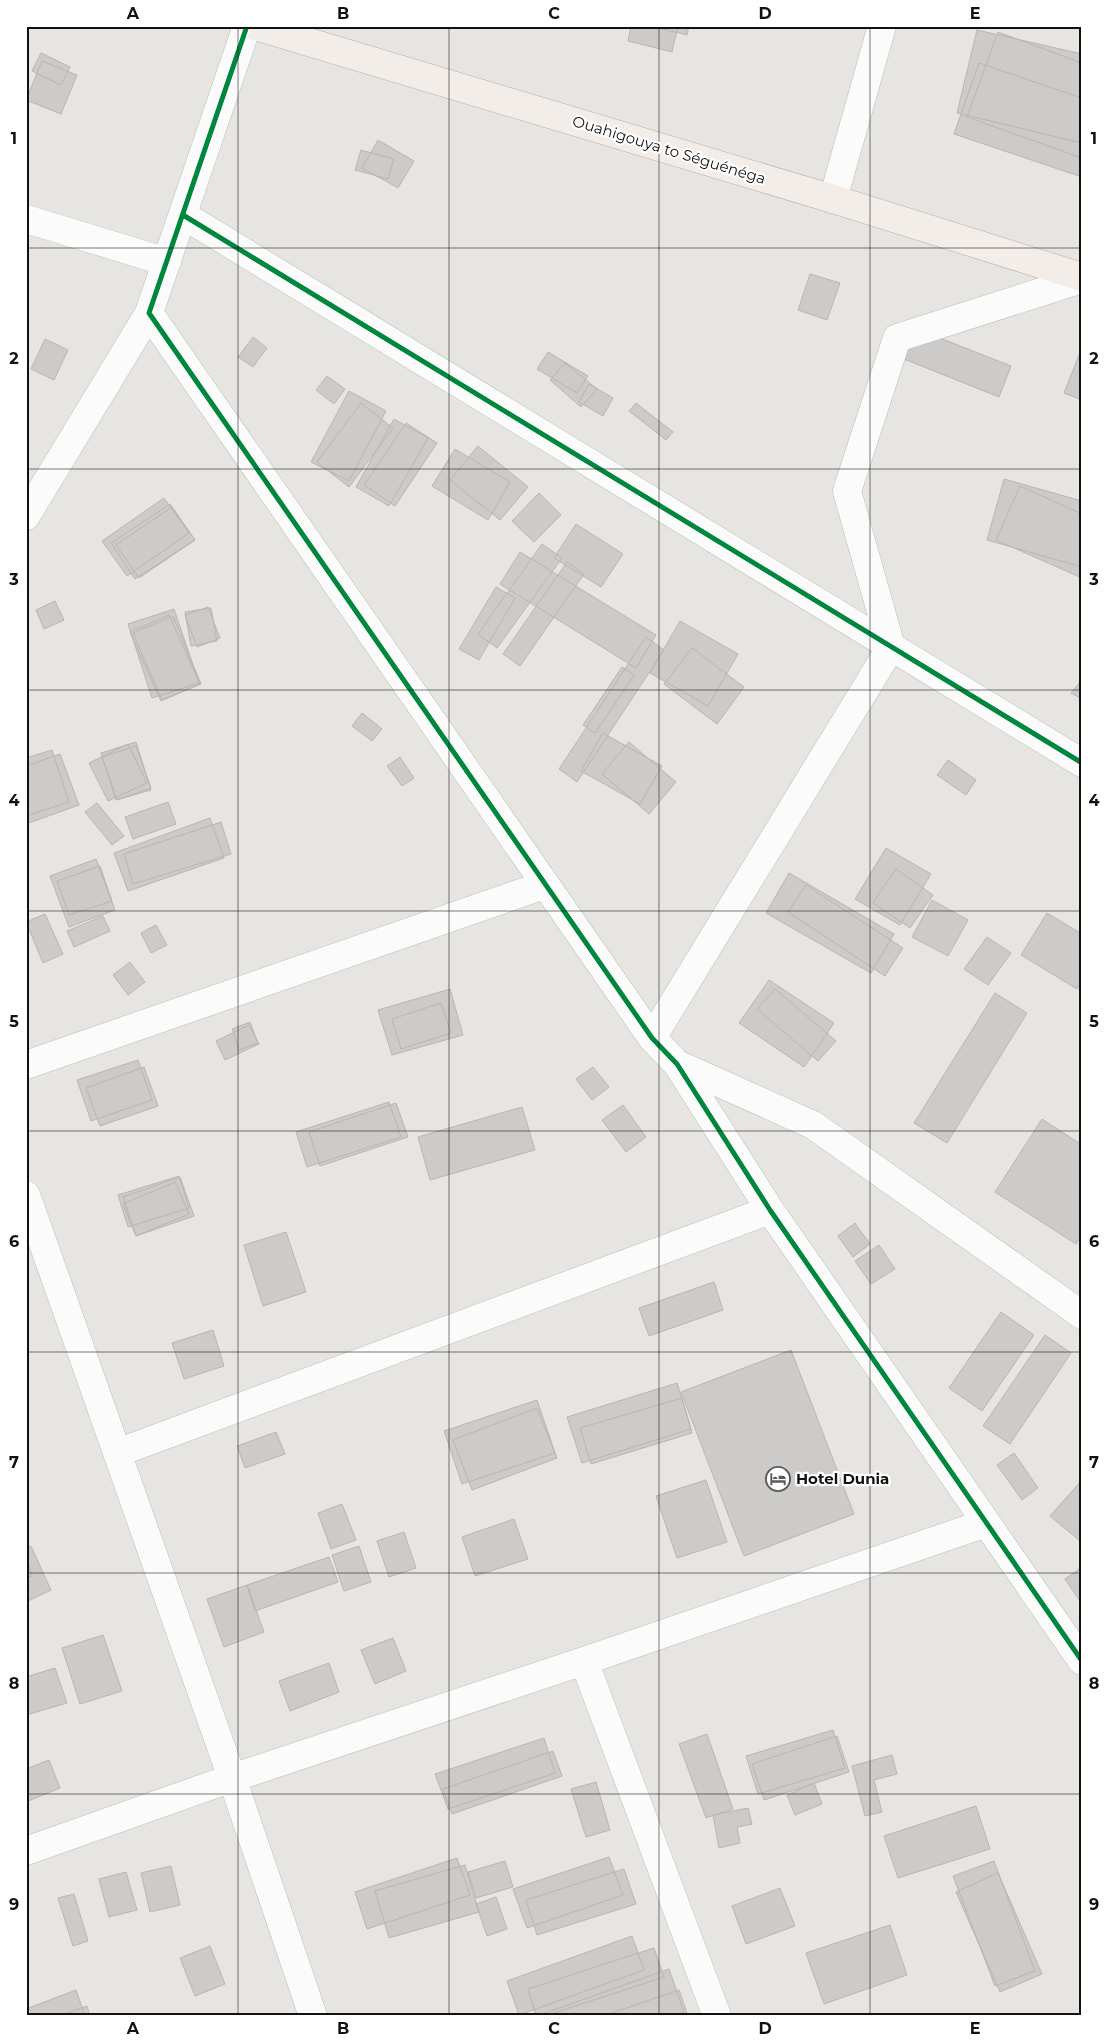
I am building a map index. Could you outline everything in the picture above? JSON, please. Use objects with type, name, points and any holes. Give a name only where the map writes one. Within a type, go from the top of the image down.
[{"type":"main road","name":"Ouahigouya to Séguénéga","points":[[255,26],[833,199],[1082,278]]},
{"type":"street","points":[[26,516],[149,314],[247,26]]},
{"type":"street","points":[[833,199],[882,26]]},
{"type":"street","points":[[182,215],[1082,763]]},
{"type":"street","points":[[26,219],[167,262]]},
{"type":"street","points":[[652,1038],[891,647],[847,491],[897,338],[1082,278]]},
{"type":"street","points":[[149,314],[544,885],[652,1038],[677,1064],[770,1210],[1082,1661]]},
{"type":"street","points":[[26,1066],[544,885]]},
{"type":"street","points":[[677,1064],[813,1125],[1082,1316]]},
{"type":"street","points":[[26,1195],[232,1778],[313,2016]]},
{"type":"street","points":[[117,1452],[770,1210]]},
{"type":"street","points":[[26,1851],[232,1778],[584,1661],[986,1523]]},
{"type":"street","points":[[584,1661],[717,2016]]},
{"type":"building","points":[[631,26],[678,26],[672,52],[628,41]]},
{"type":"building","points":[[650,26],[689,26],[687,35]]},
{"type":"building","points":[[977,30],[1082,54],[1082,143],[957,113]]},
{"type":"building","points":[[998,32],[1082,63],[1082,158],[967,117]]},
{"type":"building","points":[[41,53],[70,67],[61,85],[32,71]]},
{"type":"building","points":[[42,61],[77,75],[61,114],[26,100]]},
{"type":"building","points":[[979,63],[1082,98],[1082,177],[954,134]]},
{"type":"building","points":[[378,140],[414,161],[398,188],[362,168]]},
{"type":"building","points":[[361,150],[394,159],[388,179],[355,170]]},
{"type":"building","points":[[810,274],[840,283],[827,320],[798,310]]},
{"type":"building","points":[[907,325],[1011,366],[999,397],[894,355]]},
{"type":"building","points":[[253,337],[267,348],[253,367],[238,357]]},
{"type":"building","points":[[45,339],[68,350],[54,380],[31,369]]},
{"type":"building","points":[[548,352],[588,376],[577,393],[537,369]]},
{"type":"building","points":[[1079,355],[1082,356],[1082,400],[1064,393]]},
{"type":"building","points":[[565,363],[597,389],[581,407],[550,380]]},
{"type":"building","points":[[327,376],[345,389],[334,404],[316,390]]},
{"type":"building","points":[[589,384],[613,398],[603,416],[579,402]]},
{"type":"building","points":[[349,391],[386,411],[349,481],[311,462]]},
{"type":"building","points":[[361,403],[393,428],[349,487],[317,462]]},
{"type":"building","points":[[636,403],[673,432],[666,440],[629,411]]},
{"type":"building","points":[[394,419],[428,438],[389,506],[356,487]]},
{"type":"building","points":[[406,423],[437,443],[395,506],[364,485]]},
{"type":"building","points":[[478,446],[528,487],[500,520],[450,480]]},
{"type":"building","points":[[455,449],[510,482],[488,520],[432,486]]},
{"type":"building","points":[[1004,479],[1082,501],[1082,567],[987,540]]},
{"type":"building","points":[[1020,486],[1082,514],[1082,578],[996,540]]},
{"type":"building","points":[[539,493],[561,515],[534,542],[512,521]]},
{"type":"building","points":[[164,498],[189,533],[127,576],[102,541]]},
{"type":"building","points":[[170,504],[195,540],[135,579],[111,543]]},
{"type":"building","points":[[172,507],[195,540],[139,578],[116,545]]},
{"type":"building","points":[[576,524],[623,554],[601,587],[554,558]]},
{"type":"building","points":[[542,544],[562,558],[497,648],[478,634]]},
{"type":"building","points":[[520,552],[656,635],[636,668],[500,584]]},
{"type":"building","points":[[567,562],[584,574],[520,666],[503,654]]},
{"type":"building","points":[[496,587],[515,598],[479,660],[459,649]]},
{"type":"building","points":[[55,601],[64,620],[44,629],[36,610]]},
{"type":"building","points":[[208,607],[220,638],[197,647],[185,615]]},
{"type":"building","points":[[211,608],[217,641],[191,646],[185,612]]},
{"type":"building","points":[[174,609],[199,683],[152,698],[128,624]]},
{"type":"building","points":[[169,615],[200,684],[161,701],[130,632]]},
{"type":"building","points":[[173,616],[201,684],[162,700],[133,633]]},
{"type":"building","points":[[680,621],[738,654],[708,706],[650,673]]},
{"type":"building","points":[[646,637],[664,650],[577,782],[559,769]]},
{"type":"building","points":[[692,648],[744,687],[717,724],[664,684]]},
{"type":"building","points":[[622,667],[634,675],[595,733],[583,725]]},
{"type":"building","points":[[1082,680],[1082,699],[1071,693]]},
{"type":"building","points":[[362,713],[382,729],[372,741],[352,726]]},
{"type":"building","points":[[603,733],[662,766],[640,804],[581,771]]},
{"type":"building","points":[[136,742],[151,790],[116,800],[101,753]]},
{"type":"building","points":[[629,742],[676,782],[649,814],[602,774]]},
{"type":"building","points":[[128,744],[147,783],[108,801],[89,763]]},
{"type":"building","points":[[136,746],[151,788],[117,800],[102,757]]},
{"type":"building","points":[[52,750],[69,802],[26,816],[26,758]]},
{"type":"building","points":[[60,754],[79,805],[26,824],[26,766]]},
{"type":"building","points":[[400,757],[414,778],[402,786],[387,766]]},
{"type":"building","points":[[948,760],[976,780],[966,795],[937,775]]},
{"type":"building","points":[[168,802],[176,824],[133,839],[125,817]]},
{"type":"building","points":[[97,803],[124,836],[112,845],[85,812]]},
{"type":"building","points":[[210,818],[224,858],[128,891],[114,853]]},
{"type":"building","points":[[221,822],[231,854],[133,884],[124,854]]},
{"type":"building","points":[[886,848],[931,874],[900,925],[855,899]]},
{"type":"building","points":[[96,859],[115,910],[69,927],[50,876]]},
{"type":"building","points":[[100,866],[112,901],[69,915],[57,881]]},
{"type":"building","points":[[896,869],[933,895],[910,928],[873,903]]},
{"type":"building","points":[[789,873],[894,934],[871,973],[766,913]]},
{"type":"building","points":[[806,885],[903,948],[885,976],[788,912]]},
{"type":"building","points":[[932,900],[968,920],[948,956],[912,937]]},
{"type":"building","points":[[1047,913],[1082,934],[1082,981],[1077,989],[1021,955]]},
{"type":"building","points":[[45,914],[63,954],[43,963],[26,922]]},
{"type":"building","points":[[103,916],[110,931],[74,947],[67,931]]},
{"type":"building","points":[[156,925],[167,945],[151,953],[141,933]]},
{"type":"building","points":[[987,937],[1011,953],[988,985],[964,969]]},
{"type":"building","points":[[130,962],[145,982],[128,995],[113,975]]},
{"type":"building","points":[[769,980],[834,1023],[804,1067],[739,1023]]},
{"type":"building","points":[[450,989],[463,1035],[392,1055],[378,1010]]},
{"type":"building","points":[[775,989],[836,1041],[818,1061],[757,1009]]},
{"type":"building","points":[[995,993],[1027,1013],[947,1143],[914,1123]]},
{"type":"building","points":[[441,1003],[451,1033],[401,1049],[392,1019]]},
{"type":"building","points":[[250,1022],[258,1043],[239,1050],[232,1029]]},
{"type":"building","points":[[249,1025],[259,1044],[225,1060],[216,1041]]},
{"type":"building","points":[[138,1060],[152,1100],[91,1121],[77,1080]]},
{"type":"building","points":[[144,1067],[158,1106],[100,1126],[86,1088]]},
{"type":"building","points":[[593,1067],[609,1087],[592,1100],[576,1079]]},
{"type":"building","points":[[389,1102],[401,1137],[307,1167],[296,1132]]},
{"type":"building","points":[[396,1103],[408,1137],[320,1166],[309,1132]]},
{"type":"building","points":[[623,1105],[646,1137],[626,1152],[602,1120]]},
{"type":"building","points":[[522,1107],[535,1150],[430,1180],[418,1137]]},
{"type":"building","points":[[1042,1119],[1082,1145],[1082,1235],[1076,1244],[995,1192]]},
{"type":"building","points":[[179,1176],[189,1208],[128,1227],[118,1195]]},
{"type":"building","points":[[180,1177],[194,1216],[136,1236],[123,1197]]},
{"type":"building","points":[[175,1182],[189,1214],[136,1236],[123,1204]]},
{"type":"building","points":[[855,1223],[870,1244],[853,1257],[838,1236]]},
{"type":"building","points":[[286,1232],[306,1292],[263,1306],[244,1245]]},
{"type":"building","points":[[879,1245],[895,1269],[871,1284],[855,1261]]},
{"type":"building","points":[[714,1282],[723,1310],[649,1336],[639,1308]]},
{"type":"building","points":[[1001,1312],[1034,1335],[982,1411],[949,1388]]},
{"type":"building","points":[[213,1330],[224,1366],[184,1379],[172,1343]]},
{"type":"building","points":[[1045,1335],[1071,1353],[1010,1444],[983,1426]]},
{"type":"building","name":"Hotel Dunia","points":[[791,1350],[854,1514],[744,1556],[681,1392]]},
{"type":"building","points":[[677,1383],[691,1429],[582,1463],[567,1417]]},
{"type":"building","points":[[682,1398],[692,1433],[591,1464],[580,1428]]},
{"type":"building","points":[[537,1400],[555,1453],[462,1484],[444,1431]]},
{"type":"building","points":[[537,1408],[557,1458],[472,1490],[453,1440]]},
{"type":"building","points":[[276,1432],[285,1454],[245,1468],[237,1446]]},
{"type":"building","points":[[1014,1453],[1038,1488],[1022,1500],[997,1465]]},
{"type":"building","points":[[706,1480],[727,1542],[677,1558],[656,1496]]},
{"type":"building","points":[[1082,1480],[1082,1540],[1080,1541],[1050,1516]]},
{"type":"building","points":[[342,1504],[356,1540],[331,1549],[318,1513]]},
{"type":"building","points":[[514,1519],[528,1559],[475,1576],[462,1537]]},
{"type":"building","points":[[404,1532],[416,1568],[389,1577],[377,1541]]},
{"type":"building","points":[[31,1546],[51,1590],[26,1602],[26,1548]]},
{"type":"building","points":[[359,1546],[371,1582],[344,1591],[332,1555]]},
{"type":"building","points":[[26,1556],[32,1576],[26,1578]]},
{"type":"building","points":[[329,1557],[338,1582],[255,1611],[247,1585]]},
{"type":"building","points":[[1082,1567],[1082,1604],[1065,1579]]},
{"type":"building","points":[[247,1585],[264,1632],[224,1647],[207,1599]]},
{"type":"building","points":[[103,1635],[122,1691],[80,1704],[62,1648]]},
{"type":"building","points":[[393,1638],[406,1671],[375,1684],[361,1650]]},
{"type":"building","points":[[329,1663],[339,1692],[290,1711],[279,1681]]},
{"type":"building","points":[[55,1668],[67,1703],[26,1715],[26,1677]]},
{"type":"building","points":[[833,1730],[845,1768],[758,1794],[746,1756]]},
{"type":"building","points":[[707,1734],[733,1809],[706,1818],[679,1744]]},
{"type":"building","points":[[837,1736],[849,1772],[764,1800],[752,1764]]},
{"type":"building","points":[[544,1738],[555,1773],[448,1809],[435,1774]]},
{"type":"building","points":[[553,1751],[562,1776],[452,1814],[443,1789]]},
{"type":"building","points":[[892,1755],[897,1774],[874,1780],[882,1812],[865,1816],[852,1766]]},
{"type":"building","points":[[49,1760],[60,1788],[26,1802],[26,1769]]},
{"type":"building","points":[[596,1782],[610,1830],[586,1837],[571,1789]]},
{"type":"building","points":[[814,1783],[822,1804],[795,1815],[787,1795]]},
{"type":"building","points":[[976,1806],[990,1849],[898,1878],[884,1836]]},
{"type":"building","points":[[748,1808],[752,1824],[737,1827],[740,1843],[719,1848],[713,1815]]},
{"type":"building","points":[[609,1857],[623,1895],[527,1928],[513,1889]]},
{"type":"building","points":[[457,1858],[470,1895],[367,1929],[355,1892]]},
{"type":"building","points":[[505,1861],[513,1887],[476,1898],[468,1872]]},
{"type":"building","points":[[994,1861],[1035,1971],[995,1986],[953,1876]]},
{"type":"building","points":[[465,1865],[479,1912],[389,1938],[375,1891]]},
{"type":"building","points":[[171,1866],[180,1905],[150,1912],[141,1873]]},
{"type":"building","points":[[624,1869],[636,1904],[537,1935],[526,1900]]},
{"type":"building","points":[[126,1872],[137,1910],[109,1917],[99,1879]]},
{"type":"building","points":[[998,1873],[1042,1974],[1000,1992],[956,1892]]},
{"type":"building","points":[[780,1888],[795,1926],[746,1944],[732,1906]]},
{"type":"building","points":[[74,1894],[88,1941],[73,1946],[58,1898]]},
{"type":"building","points":[[496,1897],[507,1929],[487,1936],[476,1904]]},
{"type":"building","points":[[890,1925],[907,1975],[824,2004],[806,1953]]},
{"type":"building","points":[[632,1936],[644,1970],[519,2015],[507,1981]]},
{"type":"building","points":[[210,1946],[225,1984],[195,1996],[180,1958]]},
{"type":"building","points":[[654,1948],[664,1977],[545,2016],[536,2016],[528,1989]]},
{"type":"building","points":[[669,1969],[684,2012],[672,2016],[537,2016]]},
{"type":"building","points":[[76,1990],[85,2016],[26,2016],[26,2009]]},
{"type":"building","points":[[679,1990],[688,2016],[603,2016]]},
{"type":"building","points":[[87,2006],[90,2016],[58,2016]]},
{"type":"cycle path","points":[[247,26],[149,313],[652,1038],[677,1064],[770,1210],[1082,1661]]},
{"type":"cycle path","points":[[183,215],[1082,763]]},
{"type":"place","name":"Hotel Dunia","points":[[778,1479]]}]
